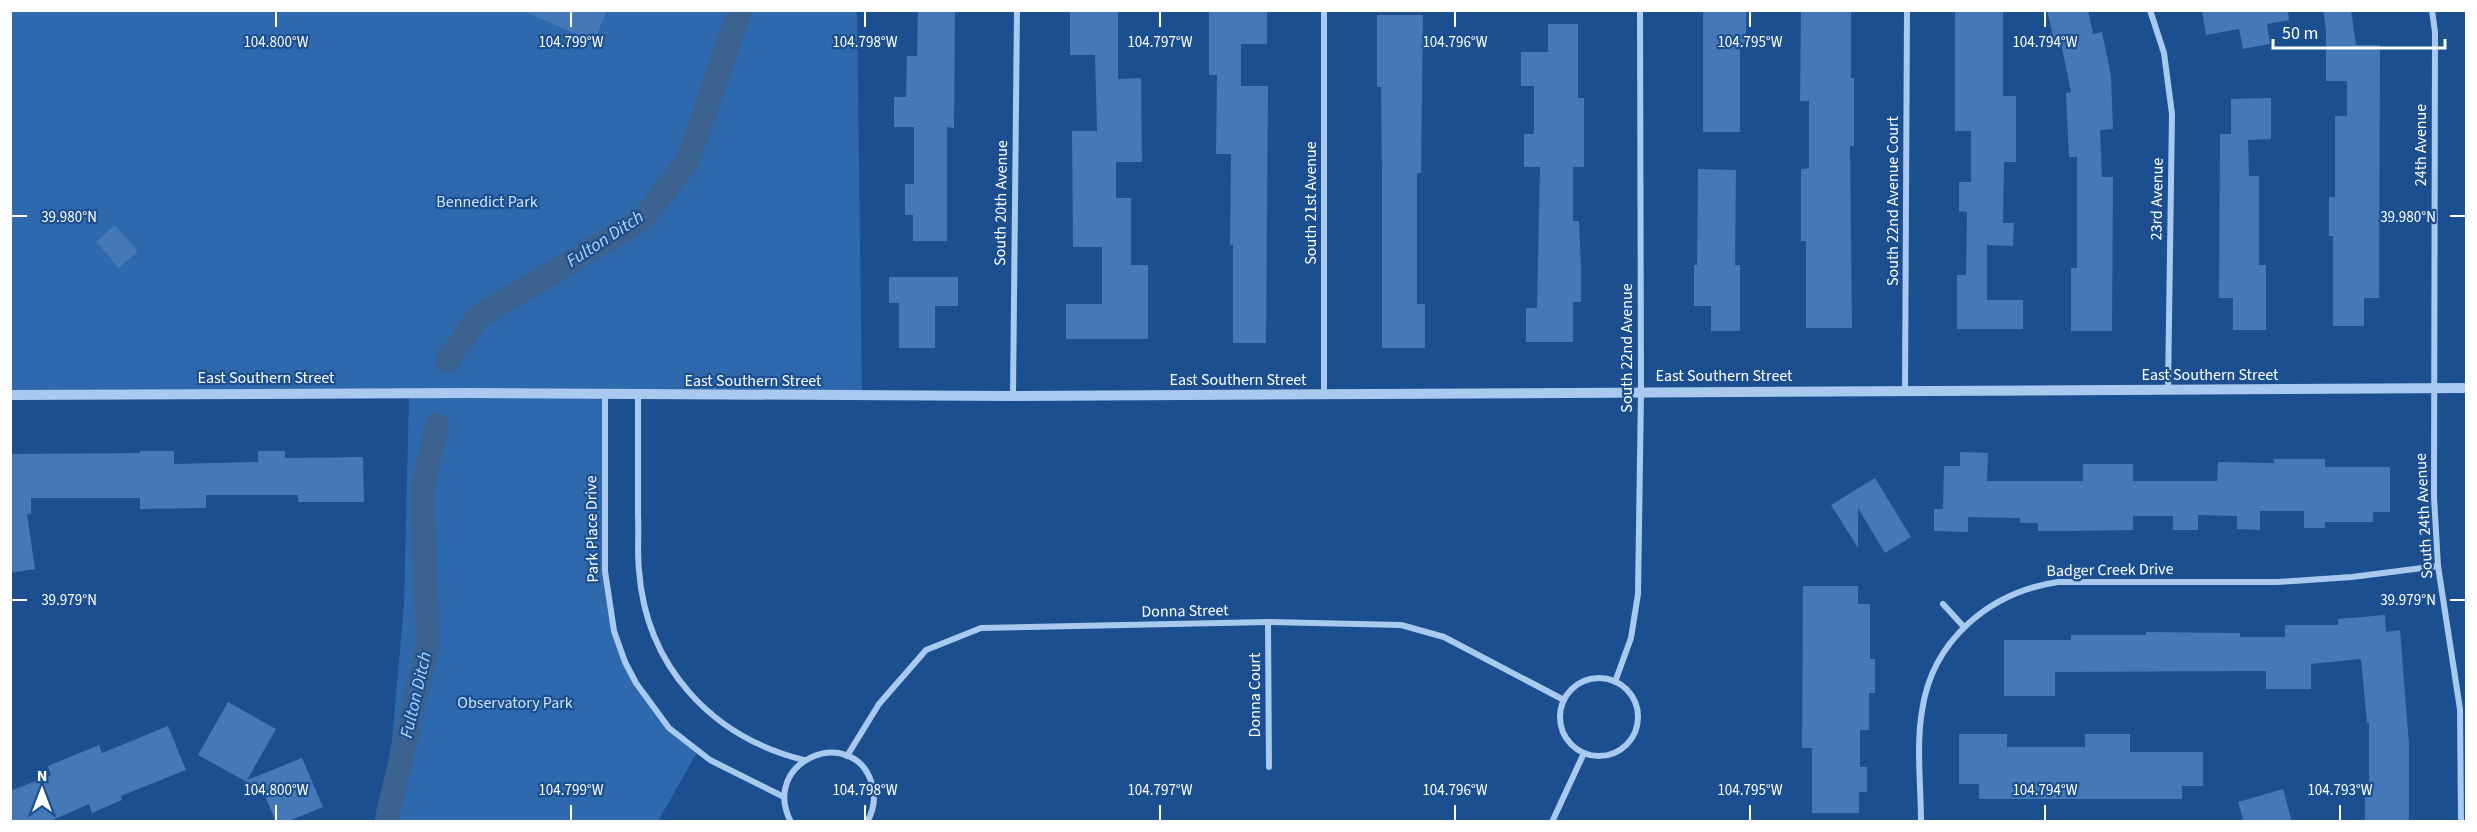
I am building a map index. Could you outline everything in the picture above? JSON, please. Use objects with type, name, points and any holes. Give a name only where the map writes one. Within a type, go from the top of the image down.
[{"type":"street","name":"South 20th Avenue","points":[[1013,396],[1017,10]]},
{"type":"street","name":"South 21st Avenue","points":[[1324,10],[1324,395]]},
{"type":"street","name":"South 22nd Avenue","points":[[1615,682],[1631,638],[1638,594],[1641,392],[1640,10]]},
{"type":"street","name":"South 22nd Avenue Court","points":[[1905,391],[1907,10]]},
{"type":"street","name":"23rd Avenue","points":[[2150,10],[2164,53],[2172,114],[2168,390]]},
{"type":"street","name":"24th Avenue","points":[[2432,10],[2434,32],[2434,388]]},
{"type":"street","name":"South 24th Avenue","points":[[2434,388],[2434,497],[2438,566],[2460,709],[2461,822]]},
{"type":"street","name":"East Southern Street","points":[[10,395],[467,393],[1013,396],[2466,388]]},
{"type":"street","name":"Park Place Drive","points":[[605,395],[604,571],[614,631],[626,662],[641,691],[669,728],[710,760],[783,797]]},
{"type":"street","points":[[638,395],[639,570],[653,632],[667,663],[702,708],[725,726],[782,754],[804,760]]},
{"type":"street","name":"Badger Creek Drive","points":[[1921,822],[1920,737],[1925,694],[1941,658],[1964,627],[2005,597],[2039,585],[2058,582],[2277,582],[2352,577],[2438,566]]},
{"type":"street","points":[[1943,604],[1964,627]]},
{"type":"street","name":"Donna Street","points":[[847,756],[879,704],[926,650],[981,628],[1268,622],[1401,625],[1444,637],[1564,700]]},
{"type":"street","name":"Donna Court","points":[[1268,622],[1269,767]]},
{"type":"street","points":[[1596,678],[1615,682],[1622,685],[1632,695],[1637,707],[1638,720],[1635,733],[1628,744],[1617,752],[1604,756],[1592,756],[1570,744],[1563,734],[1560,721],[1564,700],[1573,687],[1584,681],[1596,678]]},
{"type":"street","points":[[791,822],[783,797],[786,783],[793,770],[804,760],[818,754],[832,752],[847,756],[860,764],[869,776],[874,790],[874,805],[870,821]]},
{"type":"street","points":[[1552,822],[1584,753]]},
{"type":"green space","name":"Bennedict Park","points":[[10,11],[857,11],[862,396],[605,395],[608,602],[625,662],[669,728],[698,751],[658,821],[377,821],[392,740],[404,605],[409,394],[11,394]]},
{"type":"building","points":[[521,10],[607,10],[594,42]]},
{"type":"building","points":[[918,10],[955,10],[954,128],[947,127],[947,241],[913,241],[913,215],[905,215],[905,184],[914,184],[914,127],[894,127],[894,97],[906,97],[907,56],[917,56]]},
{"type":"building","points":[[1070,10],[1118,10],[1118,79],[1141,78],[1142,162],[1116,162],[1116,198],[1131,198],[1131,265],[1148,265],[1148,339],[1066,339],[1066,304],[1102,304],[1102,247],[1073,247],[1072,131],[1097,131],[1095,55],[1070,55]]},
{"type":"building","points":[[1209,10],[1267,10],[1267,44],[1241,44],[1241,86],[1268,86],[1266,343],[1233,343],[1233,245],[1230,245],[1231,154],[1216,154],[1217,75],[1209,75]]},
{"type":"building","points":[[1703,10],[1746,10],[1746,48],[1740,48],[1740,132],[1703,132]]},
{"type":"building","points":[[1801,10],[1851,10],[1851,78],[1854,78],[1854,146],[1850,146],[1852,328],[1806,328],[1806,241],[1801,241],[1801,169],[1809,168],[1809,101],[1800,101]]},
{"type":"building","points":[[1955,10],[2003,10],[2003,96],[2016,96],[2016,162],[2004,162],[2003,223],[2014,223],[2013,246],[1987,245],[1987,300],[2023,300],[2023,329],[1957,329],[1957,275],[1966,275],[1967,212],[1959,211],[1959,182],[1971,182],[1971,131],[1955,131]]},
{"type":"building","points":[[2047,10],[2088,10],[2093,34],[2102,32],[2111,76],[2113,129],[2100,130],[2102,177],[2113,177],[2112,331],[2071,331],[2071,268],[2077,268],[2077,157],[2069,157],[2066,93],[2071,92],[2061,44],[2055,45]]},
{"type":"building","points":[[2202,10],[2288,10],[2289,20],[2267,24],[2270,44],[2243,49],[2239,29],[2206,35]]},
{"type":"building","points":[[2323,10],[2351,10],[2356,45],[2380,45],[2379,298],[2364,298],[2364,326],[2333,326],[2333,236],[2329,236],[2329,197],[2335,197],[2335,116],[2347,116],[2347,81],[2326,81],[2326,29]]},
{"type":"building","points":[[1377,15],[1423,15],[1421,173],[1417,173],[1417,304],[1425,304],[1425,348],[1382,348],[1381,87],[1377,87]]},
{"type":"building","points":[[1548,24],[1578,24],[1578,98],[1584,98],[1584,167],[1573,167],[1573,221],[1579,221],[1581,302],[1573,302],[1573,342],[1526,342],[1526,308],[1537,308],[1540,167],[1524,167],[1524,134],[1534,134],[1534,86],[1521,86],[1521,52],[1548,52]]},
{"type":"building","points":[[2271,98],[2271,139],[2248,140],[2249,176],[2259,176],[2259,265],[2266,265],[2266,330],[2233,330],[2233,298],[2219,298],[2220,134],[2231,134],[2231,99]]},
{"type":"building","points":[[1698,169],[1736,170],[1735,265],[1740,265],[1740,331],[1711,331],[1711,306],[1694,306],[1694,265],[1697,265]]},
{"type":"building","points":[[115,225],[138,251],[119,268],[96,242]]},
{"type":"building","points":[[889,277],[958,277],[958,306],[935,306],[935,348],[899,348],[899,303],[889,303]]},
{"type":"building","points":[[140,451],[174,451],[174,464],[258,462],[258,451],[285,451],[285,458],[363,457],[364,502],[298,502],[298,495],[206,495],[206,508],[140,509],[140,498],[31,498],[31,514],[27,514],[35,569],[10,573],[10,454],[140,453]]},
{"type":"building","points":[[1960,452],[1988,453],[1987,481],[2083,481],[2083,464],[2133,464],[2133,481],[2217,481],[2218,462],[2274,463],[2274,459],[2325,459],[2325,467],[2390,467],[2390,512],[2373,512],[2373,522],[2325,522],[2325,528],[2304,528],[2304,511],[2260,511],[2260,530],[2237,529],[2237,516],[2198,515],[2198,530],[2173,530],[2173,516],[2133,516],[2133,530],[2038,531],[2038,523],[2020,523],[2020,518],[1968,517],[1968,532],[1934,531],[1934,509],[1943,509],[1944,466],[1960,466]]},
{"type":"building","points":[[1875,478],[1911,537],[1885,553],[1858,508],[1858,548],[1831,505]]},
{"type":"building","points":[[1803,586],[1858,586],[1858,604],[1870,604],[1870,659],[1875,659],[1875,693],[1869,693],[1869,730],[1860,730],[1860,767],[1867,767],[1867,792],[1859,792],[1859,813],[1812,813],[1812,748],[1802,748]]},
{"type":"building","points":[[2385,615],[2386,632],[2400,630],[2409,744],[2409,822],[2365,822],[2365,797],[2369,797],[2369,723],[2367,723],[2361,659],[2311,664],[2311,689],[2266,689],[2266,671],[2055,672],[2055,696],[2004,696],[2004,640],[2071,640],[2071,635],[2146,635],[2146,632],[2240,633],[2240,637],[2285,637],[2285,625],[2338,625],[2338,619]]},
{"type":"building","points":[[228,702],[276,729],[247,780],[302,758],[323,807],[286,822],[276,822],[263,791],[198,755]]},
{"type":"building","points":[[168,726],[186,770],[121,796],[122,800],[92,813],[89,804],[48,822],[10,822],[10,791],[51,775],[48,766],[99,745],[102,753]]},
{"type":"building","points":[[1959,734],[2007,734],[2007,747],[2085,747],[2085,734],[2130,734],[2130,752],[2203,752],[2203,786],[2182,786],[2182,799],[1979,799],[1979,784],[1959,784]]},
{"type":"building","points":[[2283,789],[2292,822],[2244,822],[2238,802]]},
{"type":"waterway","name":"Fulton Ditch","points":[[447,361],[478,317],[643,219],[688,160],[740,10]]},
{"type":"waterway","name":"Fulton Ditch","points":[[386,822],[428,645],[422,491],[437,425]]},
{"type":"park label","name":"Observatory Park","points":[[515,703]]}]
